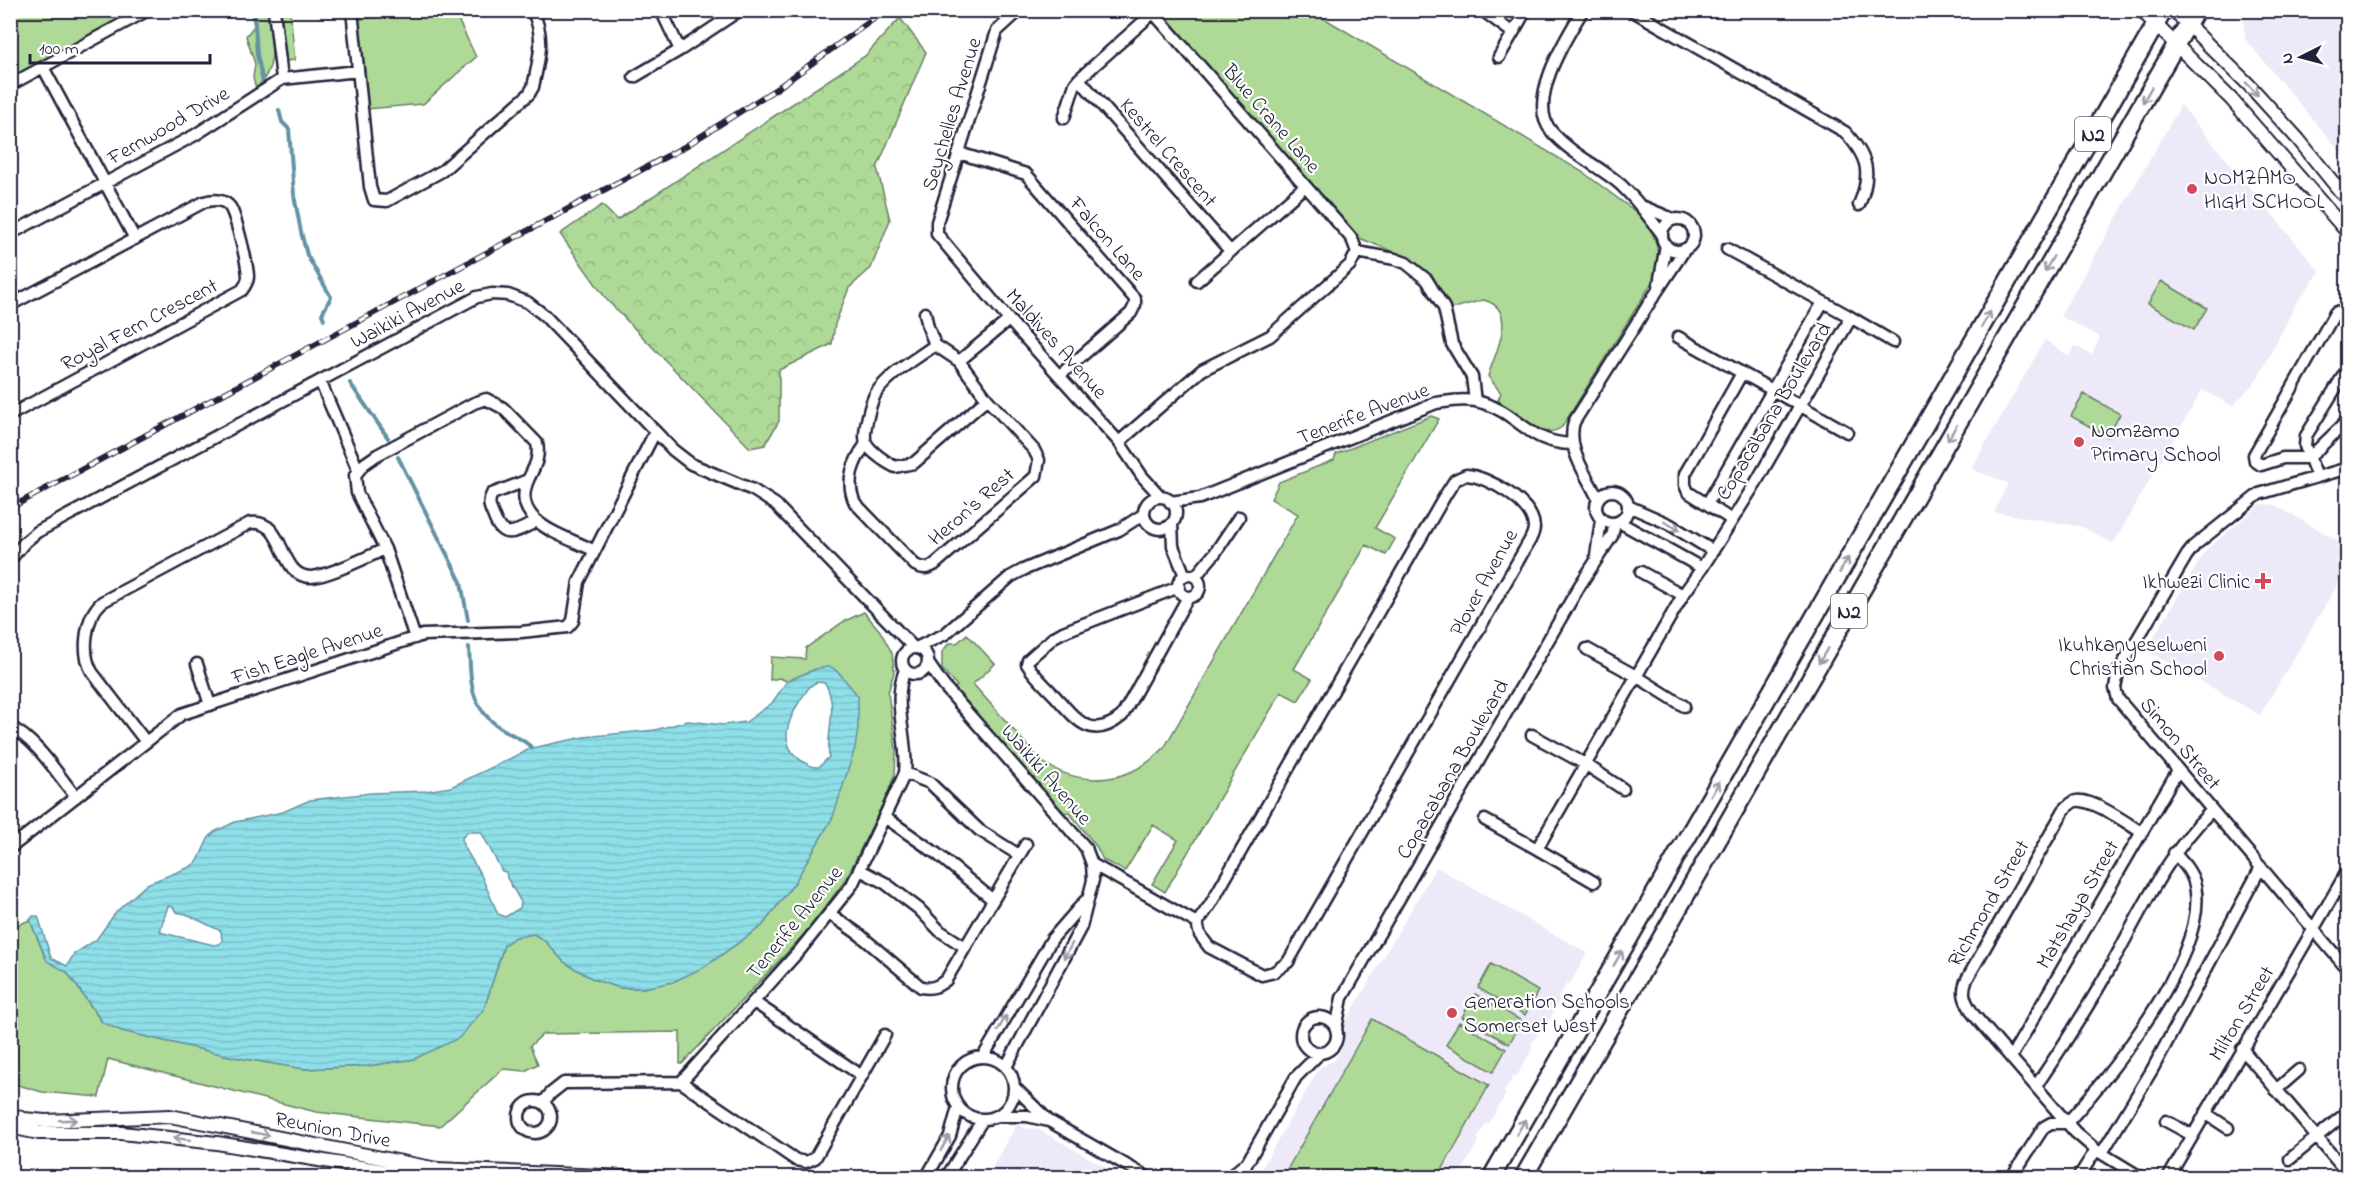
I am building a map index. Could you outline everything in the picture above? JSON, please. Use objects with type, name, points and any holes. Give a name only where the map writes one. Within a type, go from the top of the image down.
[{"type":"highway","name":"N2","points":[[1491,1178],[2160,18]]},
{"type":"highway","name":"N2","points":[[1523,1178],[2191,18]]},
{"type":"street","points":[[10,85],[148,10]]},
{"type":"street","points":[[274,10],[282,79],[358,71]]},
{"type":"street","points":[[352,10],[371,196],[377,201],[387,201],[442,171],[529,94],[533,87],[541,41],[541,31],[532,10]]},
{"type":"street","points":[[661,10],[680,50]]},
{"type":"street","points":[[634,77],[740,10]]},
{"type":"street","name":"Seychelles Avenue","points":[[939,238],[936,230],[937,222],[997,31],[1020,10]]},
{"type":"street","points":[[1482,10],[1513,33]]},
{"type":"street","points":[[1499,57],[1526,10]]},
{"type":"street","points":[[1583,10],[1544,88],[1543,109],[1546,123],[1569,148],[1620,184],[1644,207],[1664,239],[1678,251],[1685,249]]},
{"type":"street","points":[[1631,10],[1845,132],[1864,156],[1867,171],[1867,187],[1859,205]]},
{"type":"street","points":[[2140,10],[2160,18],[2176,44],[2238,107],[2348,233]]},
{"type":"street","points":[[2173,10],[2191,18],[2298,139],[2348,201]]},
{"type":"street","points":[[1064,118],[1075,84],[1079,79],[1152,12]]},
{"type":"street","name":"Blue Crane Lane","points":[[1152,12],[1352,239],[1357,252]]},
{"type":"street","points":[[43,68],[135,239]]},
{"type":"street","name":"Fernwood Drive","points":[[10,234],[195,135],[282,79]]},
{"type":"street","name":"Kestrel Crescent","points":[[1079,79],[1230,251]]},
{"type":"street","name":"Falcon Lane","points":[[959,153],[1026,174],[1135,299],[1131,313],[1060,375]]},
{"type":"street","points":[[1197,281],[1305,186]]},
{"type":"street","name":"Royal Fern Crescent","points":[[10,305],[204,202],[221,201],[230,207],[247,266],[248,278],[246,285],[236,295],[10,415]]},
{"type":"street","points":[[1598,499],[1572,444],[1574,422],[1659,287],[1694,237],[1689,222],[1674,219],[1644,207]]},
{"type":"street","points":[[1659,287],[1666,225],[1674,219]]},
{"type":"street","name":"Maldives Avenue","points":[[939,238],[1119,442],[1142,476],[1166,500]]},
{"type":"street","name":"Copacabana Boulevard","points":[[1537,849],[1683,595],[1732,520],[1848,324],[1847,315],[1727,249]]},
{"type":"street","points":[[1119,442],[1202,370],[1270,336],[1350,265],[1357,252],[1406,263],[1426,280],[1444,308],[1452,344],[1472,377],[1475,401]]},
{"type":"street","name":"Waikiki Avenue","points":[[10,560],[37,532],[477,297],[492,294],[508,295],[518,297],[544,315],[655,432],[691,465],[753,490],[775,504],[890,625],[916,647]]},
{"type":"street","points":[[1707,504],[1823,302]]},
{"type":"street","points":[[2348,315],[2340,311],[2335,313],[2254,458],[2256,463],[2261,465],[2283,458],[2310,458],[2348,420]]},
{"type":"street","points":[[925,313],[935,345]]},
{"type":"street","points":[[1847,315],[1893,342]]},
{"type":"street","points":[[959,361],[1009,320]]},
{"type":"street","points":[[1678,337],[1848,432]]},
{"type":"street","name":"Heron's Rest","points":[[935,345],[959,361],[987,399],[1034,450],[1039,460],[1039,467],[1036,476],[928,568],[915,565],[855,503],[851,494],[850,481],[853,465],[866,444],[867,422],[876,393],[935,345]]},
{"type":"street","points":[[2316,477],[2305,446],[2306,436],[2348,368]]},
{"type":"street","points":[[1732,520],[1689,492],[1685,485],[1685,474],[1742,373]]},
{"type":"street","points":[[321,381],[358,470],[355,484],[357,493],[385,549],[415,638]]},
{"type":"street","points":[[358,470],[377,455],[486,399],[503,408],[537,443],[539,452],[537,463],[523,493],[524,505],[529,516],[593,550],[655,432]]},
{"type":"street","points":[[866,444],[895,467],[914,463],[987,399]]},
{"type":"street","name":"Tenerife Avenue","points":[[1173,520],[1200,498],[1436,403],[1475,401],[1500,410],[1536,436],[1557,443],[1572,444]]},
{"type":"street","name":"Simon Street","points":[[2348,468],[2259,494],[2195,545],[2118,672],[2115,688],[2118,699],[2348,970]]},
{"type":"street","points":[[1586,474],[1625,497],[1628,506],[1626,515],[1617,523]]},
{"type":"street","name":"Plover Avenue","points":[[1466,475],[1490,480],[1524,505],[1534,527],[1530,540],[1287,962],[1281,969],[1262,975],[1209,947],[1200,935],[1197,923],[1455,480],[1466,475]]},
{"type":"street","name":"Maldives Avenue","points":[[1142,476],[1145,509]]},
{"type":"street","points":[[528,480],[492,494],[489,503],[497,526],[506,533],[537,522]]},
{"type":"street","points":[[1613,491],[1604,493],[1598,499],[1596,510],[1601,520],[1617,523],[1702,568]]},
{"type":"street","points":[[945,634],[903,654],[902,662],[913,672],[925,669],[928,659],[945,634],[1010,577],[1119,530],[1155,498],[1166,500],[1175,511],[1173,546]]},
{"type":"street","name":"Tenerife Avenue","points":[[1166,500],[1200,498]]},
{"type":"street","points":[[1628,506],[1670,524],[1713,551]]},
{"type":"street","points":[[1145,509],[1145,519],[1173,546],[1190,577],[1200,583],[1195,595],[1188,597],[1122,716],[1111,725],[1102,728],[1081,724],[1027,664],[1028,660],[1063,632],[1179,587]]},
{"type":"street","points":[[1188,597],[1179,587],[1181,579],[1190,577],[1215,553],[1239,517]]},
{"type":"street","points":[[1119,530],[1166,528],[1173,520]]},
{"type":"street","name":"Copacabana Boulevard","points":[[1595,560],[1601,520]]},
{"type":"street","points":[[146,742],[92,672],[87,661],[86,647],[90,621],[95,609],[102,602],[250,523],[260,523],[272,530],[291,567],[304,576],[320,575],[385,549]]},
{"type":"street","name":"Copacabana Boulevard","points":[[1336,1029],[1342,998],[1595,560],[1612,536],[1617,523]]},
{"type":"street","name":"Fish Eagle Avenue","points":[[10,848],[182,714],[423,635],[521,632],[568,627],[573,621],[579,582],[593,550]]},
{"type":"street","points":[[1641,572],[1683,595]]},
{"type":"street","name":"Waikiki Avenue","points":[[890,625],[903,654]]},
{"type":"street","points":[[916,647],[928,659]]},
{"type":"street","points":[[1587,649],[1684,706]]},
{"type":"street","name":"Waikiki Avenue","points":[[928,659],[944,686],[1086,848],[1092,864]]},
{"type":"street","name":"Fish Eagle Avenue","points":[[197,664],[210,705]]},
{"type":"street","name":"Tenerife Avenue","points":[[681,1082],[830,914],[860,870],[905,773],[907,757],[900,696],[913,672]]},
{"type":"street","name":"Waikiki Avenue","points":[[913,672],[944,686]]},
{"type":"street","points":[[10,718],[76,797]]},
{"type":"street","points":[[10,727],[25,736]]},
{"type":"street","points":[[1532,735],[1585,764],[1623,789]]},
{"type":"street","name":"Matshaya Street","points":[[2011,1057],[2178,770]]},
{"type":"street","points":[[905,773],[930,783],[979,830],[1019,855]]},
{"type":"street","name":"Richmond Street","points":[[2141,832],[2088,801],[2071,803],[2064,810],[1963,986],[1966,1002],[1974,1015],[2067,1123],[2099,1152],[2142,1178]]},
{"type":"street","points":[[2036,1086],[2096,992],[2174,853],[2212,810]]},
{"type":"street","points":[[886,818],[937,854],[993,900]]},
{"type":"street","points":[[1485,820],[1594,882]]},
{"type":"street","points":[[830,914],[860,935],[921,987],[930,989],[938,987],[946,980],[1026,844]]},
{"type":"street","points":[[2012,1178],[2044,1127],[2051,1123],[2067,1123],[2102,1084],[2176,971],[2194,919],[2196,892],[2190,873],[2174,853]]},
{"type":"street","points":[[1006,1067],[1081,927],[1093,880],[1092,864]]},
{"type":"street","points":[[1092,864],[1197,923]]},
{"type":"street","points":[[2078,1178],[2099,1152],[2152,1070],[2261,867]]},
{"type":"street","points":[[860,870],[885,883],[918,909],[940,931],[965,947]]},
{"type":"street","name":"Milton Street","points":[[2168,1178],[2348,870]]},
{"type":"street","points":[[983,1057],[1052,939],[1088,898]]},
{"type":"street","name":"Copacabana Boulevard","points":[[1319,1017],[1342,998]]},
{"type":"street","points":[[754,1002],[862,1076]]},
{"type":"street","points":[[1240,1178],[1296,1077],[1304,1046],[1301,1035],[1304,1026],[1310,1020],[1319,1017],[1329,1021],[1336,1029],[1334,1046],[1319,1054],[1296,1077]]},
{"type":"street","points":[[543,1103],[564,1083],[681,1082],[796,1160],[806,1162],[815,1158],[885,1035]]},
{"type":"street","points":[[1304,1046],[1311,1052],[1319,1054]]},
{"type":"street","points":[[2242,1049],[2348,1174]]},
{"type":"street","points":[[998,1116],[1012,1102],[1014,1081],[1006,1067],[993,1058],[972,1058],[956,1071],[952,1091],[958,1107],[968,1116],[983,1119],[998,1116],[1027,1116],[1050,1121]]},
{"type":"street","points":[[2276,1090],[2299,1070]]},
{"type":"street","points":[[1014,1087],[1050,1121],[1149,1178]]},
{"type":"street","points":[[926,1178],[950,1136],[958,1107]]},
{"type":"street","points":[[2205,1113],[2228,1128]]},
{"type":"street","name":"Reunion Drive","points":[[10,1114],[24,1119],[45,1121],[170,1116],[437,1169],[650,1178]]},
{"type":"street","points":[[2290,1159],[2340,1118]]},
{"type":"street","points":[[946,1178],[983,1119]]},
{"type":"street","points":[[2166,1121],[2192,1136]]},
{"type":"street","name":"Reunion Drive","points":[[10,1127],[39,1134],[121,1133],[217,1143],[426,1178]]},
{"type":"street","points":[[1228,1178],[1247,1163]]},
{"type":"shaded area","points":[[2243,11],[2347,11],[2347,160],[2245,39]]},
{"type":"shaded area","points":[[2181,105],[2320,272],[2297,302],[2257,380],[2233,406],[2202,390],[2113,544],[2083,527],[1994,512],[2008,483],[1971,469],[2045,340],[2069,356],[2075,346],[2092,355],[2100,337],[2060,316]]},
{"type":"shaded area","name":"Ikhwezi Clinic","points":[[2261,504],[2275,505],[2347,546],[2348,567],[2260,715],[2146,650],[2206,550]]},
{"type":"shaded area","name":"Generation Schools Somerset West","points":[[1436,867],[1587,953],[1570,984],[1567,983],[1558,998],[1560,1000],[1543,1031],[1540,1030],[1531,1045],[1533,1047],[1516,1078],[1513,1077],[1488,1125],[1486,1124],[1477,1139],[1479,1141],[1461,1172],[1459,1171],[1455,1177],[1256,1178],[1320,1067],[1334,1061],[1344,1044],[1345,1023]]},
{"type":"shaded area","points":[[1017,1124],[1024,1128],[1038,1129],[1123,1177],[987,1177]]},
{"type":"green space","points":[[11,11],[140,11],[11,80]]},
{"type":"green space","points":[[251,11],[268,11],[272,43],[268,71],[256,89],[253,78],[255,64],[246,36],[254,26]]},
{"type":"green space","points":[[281,11],[290,11],[295,60],[286,61]]},
{"type":"green space","points":[[405,11],[454,11],[476,57],[423,104],[367,109],[358,19],[401,15]]},
{"type":"green space","points":[[1158,11],[1312,11],[1584,173],[1644,218],[1657,246],[1658,262],[1655,278],[1562,427],[1554,431],[1536,429],[1498,400],[1501,393],[1488,376],[1499,344],[1503,321],[1494,305],[1483,300],[1451,309],[1427,271],[1399,254],[1357,237]]},
{"type":"green space","points":[[900,18],[926,52],[877,168],[890,220],[871,268],[849,288],[835,324],[832,344],[779,370],[779,421],[765,445],[750,448],[607,300],[560,234],[602,205],[617,220],[865,56]]},
{"type":"green space","points":[[2161,281],[2207,308],[2194,330],[2148,304]]},
{"type":"green space","points":[[2084,394],[2120,414],[2108,437],[2071,416]]},
{"type":"green space","points":[[1431,416],[1439,419],[1375,528],[1395,539],[1386,555],[1366,545],[1294,669],[1312,679],[1298,701],[1281,692],[1165,892],[1152,884],[1178,840],[1153,825],[1125,871],[1103,860],[1096,846],[1069,812],[1064,813],[954,689],[957,686],[942,669],[942,652],[949,643],[957,643],[967,634],[995,664],[973,684],[1041,761],[1073,776],[1089,779],[1121,775],[1136,769],[1151,760],[1164,748],[1298,514],[1271,499],[1279,482],[1334,460],[1336,454]]},
{"type":"green space","points":[[864,612],[880,631],[892,653],[894,672],[888,693],[896,750],[895,773],[888,793],[846,879],[809,929],[682,1064],[680,1064],[680,1032],[543,1034],[530,1046],[538,1064],[525,1071],[503,1069],[440,1126],[316,1112],[108,1059],[99,1097],[42,1092],[11,1083],[10,928],[30,920],[45,957],[67,972],[101,1021],[122,1031],[234,1057],[304,1069],[367,1066],[414,1059],[484,1009],[504,945],[515,937],[534,934],[545,941],[564,962],[593,979],[620,988],[644,988],[704,967],[762,926],[795,882],[851,689],[840,674],[816,669],[787,681],[779,678],[770,680],[771,657],[805,659],[806,648],[843,622]]},
{"type":"green space","points":[[1491,964],[1538,991],[1525,1015],[1478,988]]},
{"type":"green space","points":[[1475,994],[1522,1021],[1509,1044],[1462,1017]]},
{"type":"green space","points":[[1372,1019],[1489,1085],[1438,1177],[1283,1177]]},
{"type":"green space","points":[[1459,1022],[1506,1049],[1493,1072],[1446,1045]]},
{"type":"water","points":[[833,668],[858,696],[858,729],[855,748],[833,817],[795,882],[762,926],[704,967],[673,982],[644,988],[620,988],[593,979],[564,962],[545,941],[534,934],[515,937],[504,945],[484,1009],[459,1038],[414,1059],[367,1066],[304,1069],[234,1057],[122,1031],[103,1023],[67,972],[47,961],[30,920],[33,916],[38,916],[51,958],[67,966],[74,954],[96,940],[116,912],[147,884],[190,867],[198,861],[208,839],[214,832],[235,822],[283,812],[310,800],[451,787],[532,748],[584,737],[655,730],[688,721],[724,725],[746,722],[772,703],[787,681],[816,669]],"holes":[[[817,682],[825,683],[832,710],[829,757],[819,767],[810,766],[794,755],[787,740],[789,723],[796,707],[808,689]],[[467,832],[481,832],[502,871],[506,872],[521,902],[520,908],[505,917],[498,914],[481,875],[463,845],[462,838]],[[168,906],[173,907],[176,912],[186,914],[221,931],[222,941],[214,945],[160,931]]]},
{"type":"waterway","points":[[254,10],[257,55],[263,82]]},
{"type":"waterway","points":[[279,110],[282,122],[289,129],[294,195],[307,255],[331,297],[322,314],[324,319]]},
{"type":"waterway","points":[[350,383],[388,438]]},
{"type":"waterway","points":[[398,457],[461,582],[468,620]]},
{"type":"waterway","points":[[469,647],[470,672],[478,704],[493,722],[532,748]]},
{"type":"railway","points":[[10,508],[684,147],[776,89],[886,10]]},
{"type":"place","name":"NOMZAMO HIGH SCHOOL","points":[[2192,189]]},
{"type":"place","name":"Nomzamo Primary School","points":[[2079,442]]},
{"type":"place","name":"Ikhwezi Clinic","points":[[2263,581]]},
{"type":"place","name":"Ikuhkanyeselweni Christian School","points":[[2219,656]]},
{"type":"place","name":"Generation Schools Somerset West","points":[[1452,1013]]}]
